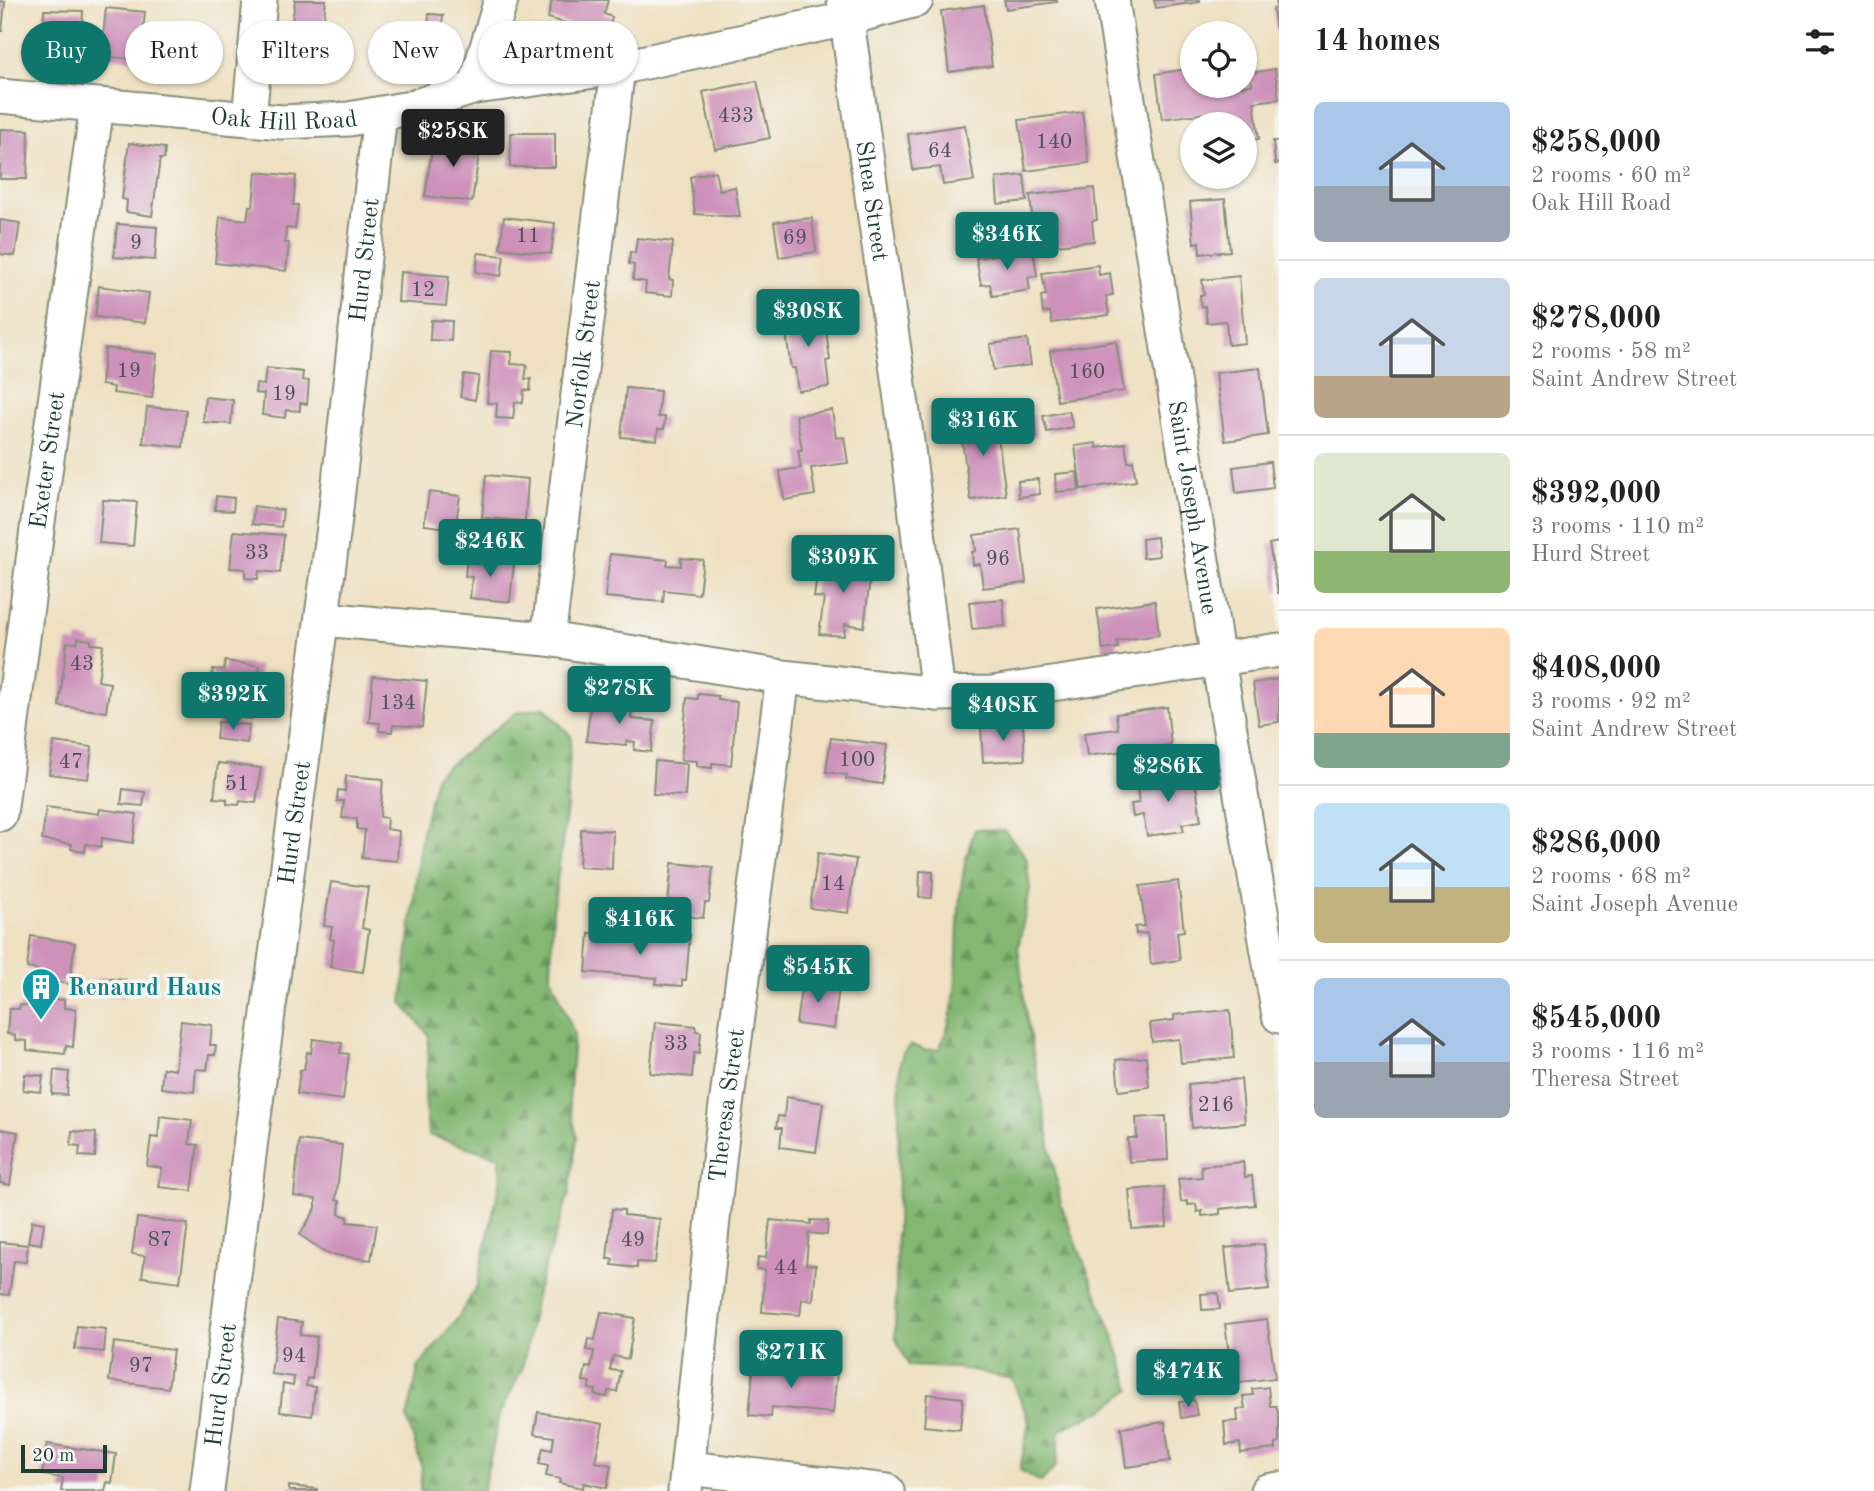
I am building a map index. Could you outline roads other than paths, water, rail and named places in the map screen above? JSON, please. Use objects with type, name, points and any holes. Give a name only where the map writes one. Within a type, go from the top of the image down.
[{"type":"street","points":[[249,119],[260,0]]},
{"type":"street","points":[[475,87],[500,0]]},
{"type":"street","name":"Oak Hill Road","points":[[638,63],[846,9],[916,0]]},
{"type":"street","name":"Saint Joseph Avenue","points":[[1112,0],[1218,660],[1279,1016]]},
{"type":"street","name":"Shea Street","points":[[846,9],[907,441],[938,694]]},
{"type":"street","name":"Oak Hill Road","points":[[0,96],[292,122],[349,119],[380,114],[428,103],[475,87],[498,84]]},
{"type":"street","name":"Norfolk Street","points":[[548,639],[616,84]]},
{"type":"street","name":"Exeter Street","points":[[0,814],[97,106]]},
{"type":"street","name":"Hurd Street","points":[[207,1491],[251,1139],[322,618],[380,114]]},
{"type":"street","points":[[322,618],[548,639],[783,677],[938,694],[992,693],[1279,650]]},
{"type":"street","name":"Theresa Street","points":[[687,1480],[720,1151],[783,677]]},
{"type":"street","points":[[687,1480],[887,1491]]},
{"type":"street","points":[[1267,1491],[1279,1489]]},
{"type":"place","name":"Renaurd Haus","points":[[41,1021]]}]
